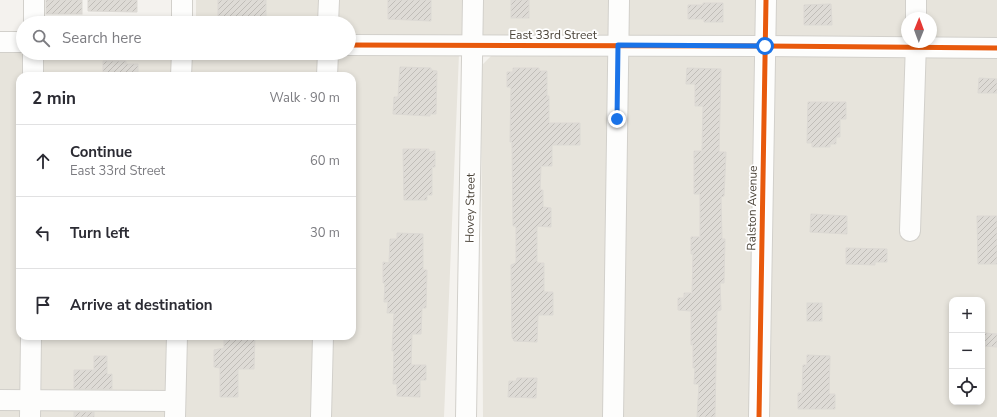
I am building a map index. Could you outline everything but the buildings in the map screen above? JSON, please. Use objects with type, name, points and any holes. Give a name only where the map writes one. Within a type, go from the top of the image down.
[{"type":"street","points":[[34,0],[34,16]]},
{"type":"street","points":[[182,0],[182,16]]},
{"type":"street","points":[[328,16],[329,0]]},
{"type":"street","name":"Hovey Street","points":[[466,417],[473,0]]},
{"type":"street","points":[[613,417],[619,0]]},
{"type":"street","name":"Ralston Avenue","points":[[759,417],[766,0]]},
{"type":"street","points":[[916,0],[916,12]]},
{"type":"street","points":[[0,42],[16,42]]},
{"type":"street","name":"East 33rd Street","points":[[356,45],[901,45]]},
{"type":"street","name":"East 33rd Street","points":[[937,46],[997,48]]},
{"type":"street","points":[[910,231],[916,48]]},
{"type":"street","points":[[33,60],[33,72]]},
{"type":"street","points":[[181,72],[182,60]]},
{"type":"street","points":[[327,72],[328,60]]},
{"type":"street","points":[[30,409],[31,340]]},
{"type":"street","points":[[0,400],[30,409],[175,409],[177,340]]},
{"type":"street","points":[[321,417],[323,340]]},
{"type":"shaded area","points":[[196,0],[997,0],[997,41],[937,40],[937,12],[901,12],[901,40],[356,35],[356,16],[196,16]]},
{"type":"shaded area","points":[[0,52],[16,52],[16,60],[356,60],[356,54],[459,54],[444,417],[0,417]]},
{"type":"shaded area","points":[[495,52],[997,58],[997,417],[483,417],[481,66]]},
{"type":"cycle path","points":[[759,417],[766,0]]},
{"type":"cycle path","points":[[356,45],[997,48]]},
{"type":"route","points":[[617,119],[618,45],[765,46]]}]
